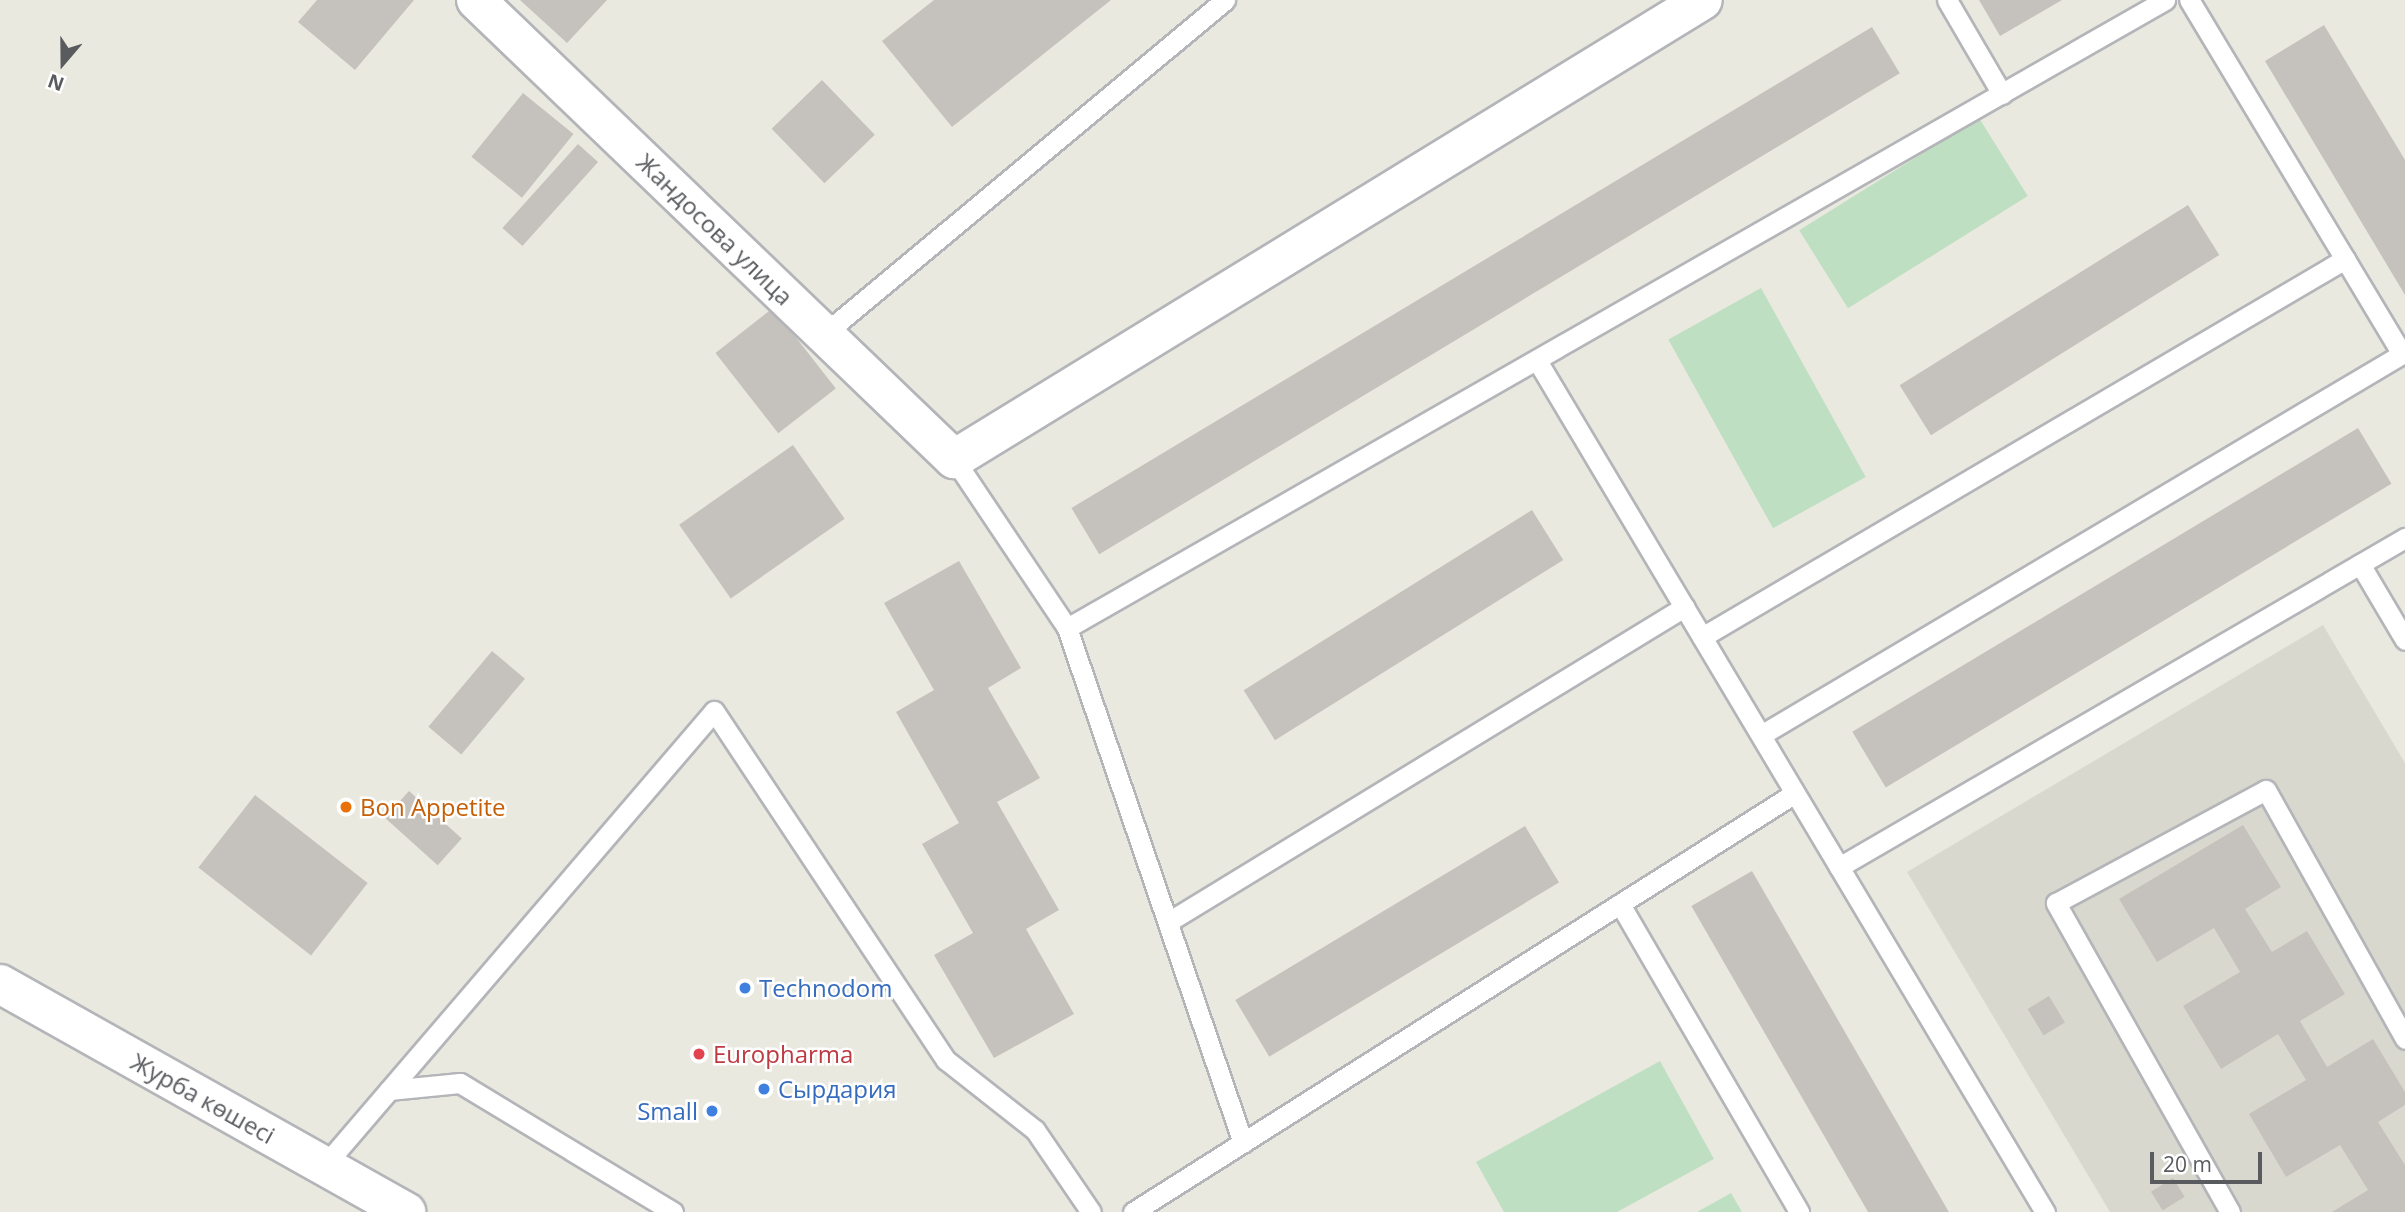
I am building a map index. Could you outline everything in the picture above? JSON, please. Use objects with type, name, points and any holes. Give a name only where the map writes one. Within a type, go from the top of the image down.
[{"type":"street","name":"Жандосова улица","points":[[476,0],[954,459]]},
{"type":"street","points":[[954,459],[1703,0]]},
{"type":"street","name":"Журба көшесі","points":[[0,984],[406,1212]]},
{"type":"lane","points":[[824,334],[1225,0]]},
{"type":"lane","points":[[1947,0],[2002,94]]},
{"type":"lane","points":[[1067,628],[1538,362],[2165,0]]},
{"type":"lane","points":[[1761,735],[2403,357],[2189,0]]},
{"type":"lane","points":[[1702,637],[2345,259]]},
{"type":"lane","points":[[1538,362],[2045,1212]]},
{"type":"lane","points":[[954,459],[1067,628],[1243,1143]]},
{"type":"lane","points":[[1839,867],[2405,538]]},
{"type":"lane","points":[[2360,564],[2405,640]]},
{"type":"lane","points":[[1168,922],[1684,607]]},
{"type":"lane","points":[[324,1166],[714,711],[946,1060],[1035,1129],[1091,1212]]},
{"type":"lane","points":[[2230,1212],[2056,903],[2266,790],[2405,1040]]},
{"type":"lane","points":[[1133,1212],[1796,793]]},
{"type":"lane","points":[[1620,904],[1799,1212]]},
{"type":"lane","points":[[389,1090],[460,1083],[673,1212]]},
{"type":"shaded area","points":[[2323,625],[2405,763],[2405,1212],[2110,1212],[1907,872]]},
{"type":"green space","points":[[1979,118],[2028,196],[1848,308],[1799,230]]},
{"type":"green space","points":[[1761,288],[1866,477],[1773,528],[1668,339]]},
{"type":"green space","points":[[1660,1061],[1714,1159],[1617,1212],[1504,1212],[1476,1162]]},
{"type":"green space","points":[[1731,1193],[1742,1212],[1697,1212]]},
{"type":"building","points":[[317,0],[414,0],[355,70],[298,22]]},
{"type":"building","points":[[520,0],[607,0],[567,43]]},
{"type":"building","points":[[934,0],[1111,0],[952,127],[882,41]]},
{"type":"building","points":[[1979,0],[2062,0],[2000,36]]},
{"type":"building","points":[[2324,25],[2405,160],[2405,295],[2265,61]]},
{"type":"building","points":[[1872,27],[1900,73],[1099,554],[1071,508]]},
{"type":"building","points":[[822,80],[875,135],[824,183],[772,129]]},
{"type":"building","points":[[523,93],[574,134],[522,198],[471,157]]},
{"type":"building","points":[[578,144],[598,162],[522,246],[502,228]]},
{"type":"building","points":[[2188,205],[2219,255],[1931,435],[1900,385]]},
{"type":"building","points":[[773,308],[836,388],[778,433],[715,353]]},
{"type":"building","points":[[2358,428],[2391,484],[1886,788],[1852,732]]},
{"type":"building","points":[[793,445],[845,519],[731,598],[679,525]]},
{"type":"building","points":[[1532,510],[1563,560],[1275,740],[1244,690]]},
{"type":"building","points":[[959,561],[1021,668],[988,688],[1040,778],[997,802],[1059,910],[1026,929],[1074,1014],[994,1058],[934,955],[973,933],[922,844],[959,823],[896,712],[934,690],[884,603]]},
{"type":"building","points":[[492,651],[525,679],[461,754],[428,727]]},
{"type":"building","points":[[409,791],[462,839],[438,865],[385,818]]},
{"type":"building","points":[[255,795],[368,883],[311,956],[198,867]]},
{"type":"building","points":[[2243,825],[2281,887],[2245,909],[2272,952],[2307,931],[2345,994],[2300,1021],[2327,1067],[2373,1039],[2405,1092],[2405,1105],[2378,1122],[2405,1165],[2405,1212],[2332,1212],[2368,1190],[2340,1145],[2286,1177],[2249,1114],[2306,1080],[2278,1034],[2221,1069],[2183,1006],[2240,972],[2214,928],[2157,962],[2119,899]]},
{"type":"building","points":[[1525,826],[1559,883],[1269,1057],[1235,1000]]},
{"type":"building","points":[[1752,871],[1949,1212],[1868,1212],[1691,906]]},
{"type":"building","points":[[2049,996],[2065,1023],[2044,1035],[2028,1009]]},
{"type":"building","points":[[2173,1178],[2185,1197],[2163,1210],[2151,1192]]},
{"type":"place","name":"Bon Appetite","points":[[346,807]]},
{"type":"place","name":"Technodom","points":[[745,988]]},
{"type":"place","name":"Europharma","points":[[699,1054]]},
{"type":"place","name":"Сырдария","points":[[764,1089]]},
{"type":"place","name":"Small","points":[[712,1111]]}]
